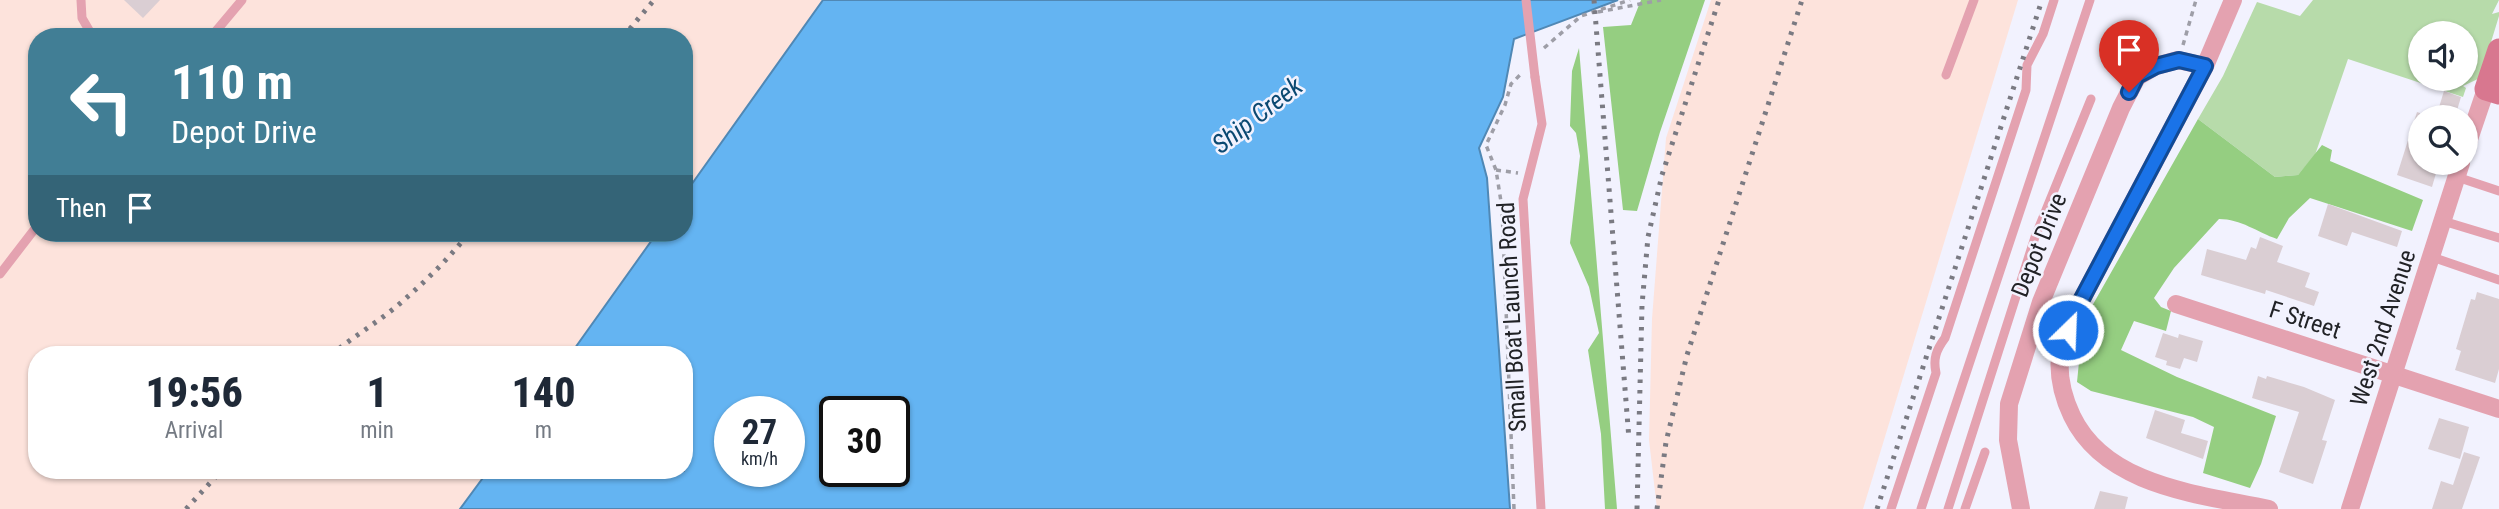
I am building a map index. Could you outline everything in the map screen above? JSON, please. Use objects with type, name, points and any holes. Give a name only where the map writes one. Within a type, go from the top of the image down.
[{"type":"street","points":[[2232,0],[2205,66],[2075,312],[2062,347],[2064,398],[2077,427],[2098,451],[2129,472],[2168,487],[2269,509]]},
{"type":"street","points":[[2478,122],[2492,91],[2499,50]]},
{"type":"street","points":[[2179,60],[2205,66]]},
{"type":"street","name":"Depot Drive","points":[[2021,509],[2008,440],[2009,404],[2041,302],[2121,108],[2137,76],[2156,66],[2179,60]]},
{"type":"street","name":"West 2nd Avenue","points":[[2350,509],[2457,175]]},
{"type":"street","name":"F Street","points":[[2176,304],[2499,409]]},
{"type":"lane","points":[[81,0],[82,18],[88,28]]},
{"type":"lane","points":[[219,28],[242,0]]},
{"type":"lane","name":"Small Boat Launch Road","points":[[1526,0],[1542,124],[1522,199],[1541,509]]},
{"type":"lane","points":[[1946,75],[1974,0]]},
{"type":"lane","points":[[1891,509],[1936,373],[1933,361],[1938,346],[1945,338],[2026,90],[2027,65],[2043,34],[2054,0]]},
{"type":"lane","points":[[1921,509],[2090,0]]},
{"type":"lane","points":[[1948,509],[2035,237],[2091,99]]},
{"type":"lane","points":[[2469,175],[2499,191]]},
{"type":"lane","points":[[2443,221],[2499,239]]},
{"type":"lane","points":[[0,274],[28,238]]},
{"type":"lane","points":[[2432,257],[2499,280]]},
{"type":"lane","points":[[1965,509],[1985,452]]},
{"type":"path","points":[[1581,16],[1661,0]]},
{"type":"path","points":[[2179,60],[2196,0]]},
{"type":"path","points":[[1496,170],[1529,175]]},
{"type":"shaded area","points":[[0,0],[823,0],[693,182],[693,28],[28,28],[28,242],[651,242],[576,346],[28,346],[28,479],[482,479],[460,509],[0,509]]},
{"type":"shaded area","points":[[1711,0],[2018,0],[1863,509],[1657,509],[1649,440],[1652,319],[1666,138]]},
{"type":"green space","points":[[1641,0],[1705,0],[1660,132],[1637,211],[1623,210],[1603,27],[1631,25]]},
{"type":"green space","points":[[2313,0],[2499,0],[2492,14],[2499,12],[2499,16],[2478,79],[2478,21],[2408,21],[2408,79],[2348,59],[2315,155],[2298,175],[2275,177],[2198,119],[2223,76],[2257,2],[2300,16]]},
{"type":"green space","points":[[1579,48],[1617,509],[1605,509],[1601,434],[1588,350],[1599,333],[1589,287],[1570,243],[1580,156],[1576,133],[1570,126],[1572,71]]},
{"type":"green space","points":[[2445,91],[2465,91],[2463,97]]},
{"type":"green space","points":[[2198,119],[2275,177],[2298,175],[2322,145],[2332,150],[2330,161],[2423,200],[2412,231],[2310,198],[2289,218],[2277,239],[2242,223],[2219,219],[2174,268],[2154,298],[2161,307],[2171,311],[2166,331],[2134,321],[2121,350],[2177,377],[2276,416],[2261,464],[2250,488],[2203,473],[2214,427],[2193,417],[2091,391],[2077,382],[2083,322]]},
{"type":"water","name":"Ship Creek","points":[[823,0],[1618,0],[1514,39],[1503,97],[1479,148],[1487,178],[1510,509],[460,509],[482,479],[693,479],[693,346],[576,346],[651,242],[693,242],[693,182]]},
{"type":"building","points":[[124,0],[160,0],[143,18]]},
{"type":"building","points":[[2444,91],[2461,97],[2459,105],[2440,105]]},
{"type":"building","points":[[2408,140],[2408,175],[2436,175],[2432,187],[2397,175]]},
{"type":"building","points":[[2328,204],[2402,231],[2397,247],[2352,232],[2347,246],[2318,236]]},
{"type":"building","points":[[2260,237],[2283,246],[2277,262],[2310,273],[2305,287],[2319,292],[2314,306],[2266,290],[2265,294],[2201,275],[2207,249],[2246,260],[2251,247],[2256,249]]},
{"type":"building","points":[[2477,292],[2499,299],[2499,369],[2495,383],[2455,370],[2461,351],[2456,349],[2471,299],[2475,300]]},
{"type":"building","points":[[2163,333],[2178,338],[2179,334],[2203,341],[2197,362],[2184,358],[2180,369],[2166,365],[2167,361],[2155,357]]},
{"type":"building","points":[[2258,376],[2304,387],[2335,400],[2322,440],[2327,441],[2313,484],[2279,472],[2299,412],[2252,398]]},
{"type":"building","points":[[2155,410],[2185,420],[2181,433],[2208,441],[2203,459],[2146,438]]},
{"type":"building","points":[[2439,418],[2469,427],[2460,459],[2428,449]]},
{"type":"building","points":[[2464,452],[2480,457],[2462,509],[2432,509],[2441,481],[2453,485]]},
{"type":"building","points":[[2100,491],[2128,497],[2125,509],[2094,509]]},
{"type":"railway","points":[[631,28],[654,0]]},
{"type":"railway","points":[[1594,0],[1629,439]]},
{"type":"railway","points":[[1637,509],[1642,305],[1648,237],[1662,175],[1719,0]]},
{"type":"railway","points":[[1657,509],[1666,442],[1687,355],[1802,0]]},
{"type":"railway","points":[[1877,509],[2042,0]]},
{"type":"railway","points":[[343,346],[405,299],[439,268],[462,242]]},
{"type":"railway","points":[[186,509],[214,479]]},
{"type":"route","points":[[2068,330],[2205,66],[2179,60],[2156,66],[2137,76],[2129,92]]}]
